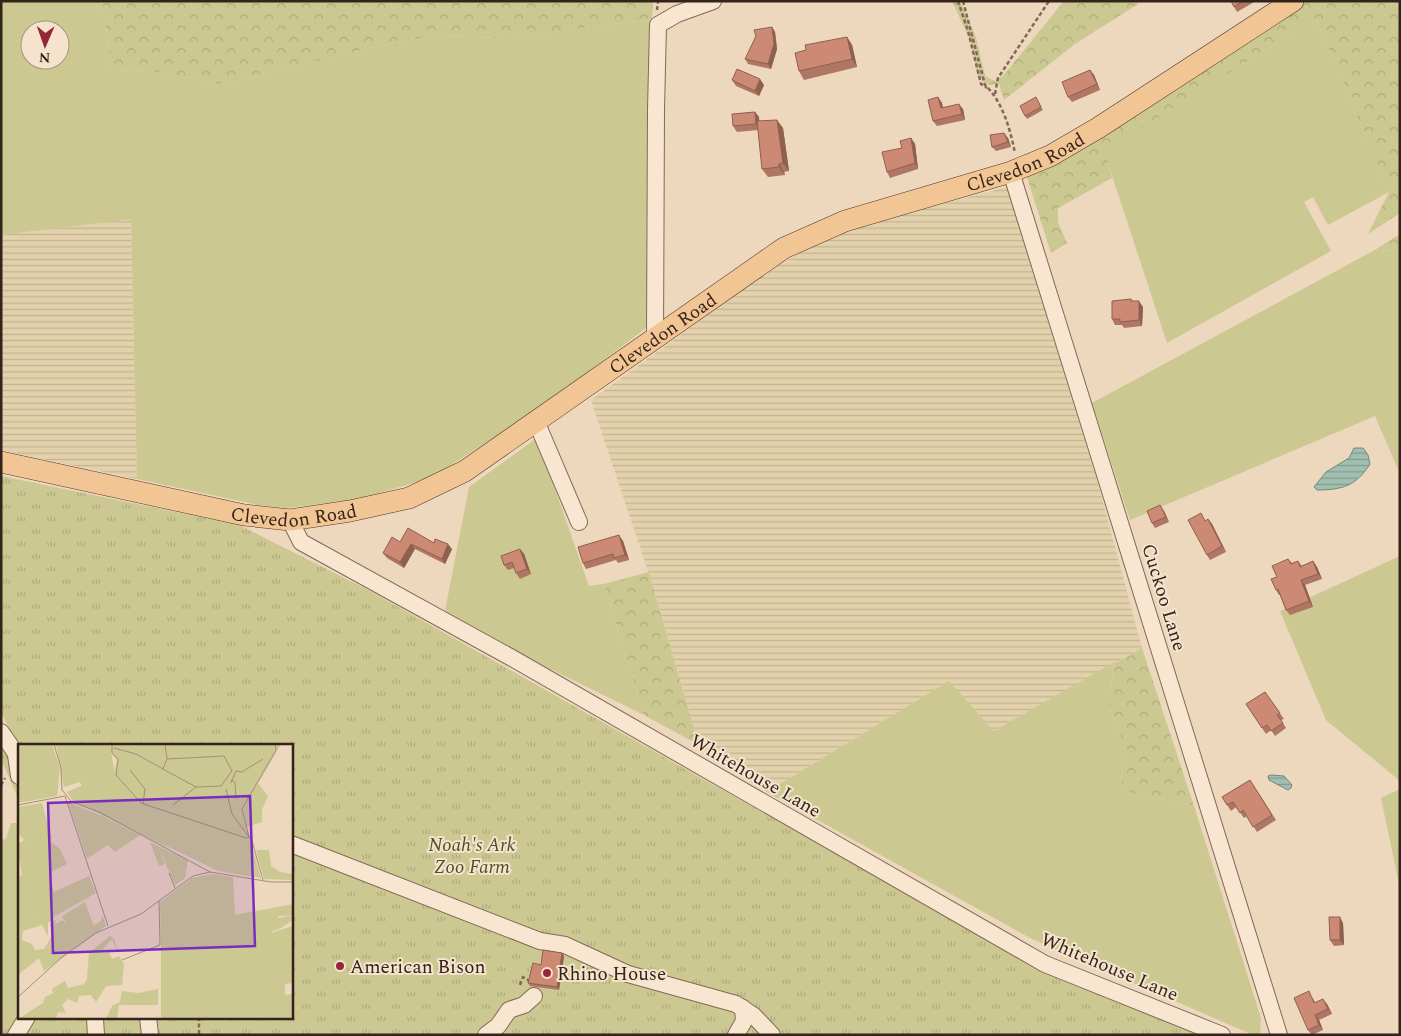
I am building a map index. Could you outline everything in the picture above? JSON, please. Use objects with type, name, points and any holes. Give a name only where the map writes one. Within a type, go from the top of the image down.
[{"type":"main road","name":"Clevedon Road","points":[[1,462],[244,515],[290,520],[350,511],[409,498],[465,471],[784,248],[845,221],[1011,172],[1050,156],[1098,128],[1293,1]]},
{"type":"street","points":[[655,338],[658,25],[677,14],[713,1]]},
{"type":"street","name":"Cuckoo Lane","points":[[1011,172],[1279,1035]]},
{"type":"street","points":[[536,421],[579,522]]},
{"type":"street","name":"Whitehouse Lane","points":[[290,520],[302,542],[521,662],[1045,964],[1222,1035]]},
{"type":"street","points":[[1,732],[18,756]]},
{"type":"street","points":[[292,844],[540,941],[565,945],[628,974],[743,1008],[754,1016],[772,1035]]},
{"type":"street","points":[[486,1035],[498,1026],[509,1010],[524,1005],[534,996]]},
{"type":"street","points":[[736,1035],[744,1021],[743,1008]]},
{"type":"street","points":[[16,1035],[26,1018]]},
{"type":"street","points":[[148,1018],[150,1035]]},
{"type":"path","points":[[958,1],[968,31],[981,84],[995,94],[1012,137]]},
{"type":"path","points":[[964,1],[985,85],[988,88]]},
{"type":"path","points":[[995,94],[998,78],[1049,1]]},
{"type":"path","points":[[520,985],[523,977],[526,978]]},
{"type":"path","points":[[199,1018],[199,1035]]},
{"type":"shaded area","points":[[1007,187],[1098,484],[1142,648],[994,731],[949,681],[767,792],[708,755],[713,752],[708,747],[705,751],[699,745],[650,577],[591,400],[769,271],[808,248],[858,226]]},
{"type":"shaded area","points":[[131,218],[137,479],[1,450],[1,235]]},
{"type":"shaded area","points":[[1354,448],[1363,448],[1368,455],[1370,464],[1365,471],[1354,482],[1341,488],[1317,490],[1314,487],[1326,472],[1349,458]]},
{"type":"shaded area","points":[[1268,776],[1284,776],[1292,785],[1291,788],[1288,790],[1269,780]]},
{"type":"green space","points":[[1,1],[102,1],[112,70],[151,71],[217,84],[233,82],[395,42],[436,36],[509,38],[652,19],[649,314],[646,328],[547,403],[445,469],[420,481],[359,499],[286,508],[258,505],[137,479],[131,219],[1,235]]},
{"type":"green space","points":[[102,1],[653,1],[652,19],[509,38],[436,36],[395,42],[233,82],[217,84],[151,71],[112,70]]},
{"type":"green space","points":[[952,1],[960,1],[976,37],[985,76],[995,81],[1003,76],[1064,1],[1138,1],[1138,4],[1075,44],[1004,100],[999,84],[989,85],[978,76],[970,40]]},
{"type":"green space","points":[[1304,1],[1400,1],[1400,213],[1368,234],[1389,192],[1316,19],[1105,151],[1112,178],[1058,208],[1058,222],[1067,243],[1051,253],[1026,174],[1271,24]]},
{"type":"green space","points":[[1316,19],[1389,192],[1328,225],[1313,197],[1304,202],[1331,251],[1167,343],[1104,151]]},
{"type":"green space","points":[[1400,234],[1400,251],[1375,250]]},
{"type":"green space","points":[[1375,250],[1400,251],[1400,474],[1375,416],[1130,520],[1092,403]]},
{"type":"green space","points":[[537,438],[589,586],[604,584],[644,715],[518,653],[445,611],[469,487]]},
{"type":"green space","name":"Noah's Ark Zoo Farm","points":[[1,476],[239,525],[370,591],[946,916],[1201,1035],[1,1035],[1,1019],[9,1012],[16,1015],[18,1011],[18,1018],[292,1018],[292,744],[18,744],[18,798],[1,760],[1,747],[14,739],[1,712]]},
{"type":"green space","points":[[1400,556],[1400,781],[1326,720],[1280,611]]},
{"type":"green space","points":[[649,572],[699,745],[644,715],[604,584]]},
{"type":"green space","points":[[1142,648],[1194,806],[1131,793],[1122,784],[1121,775],[1126,750],[1109,706],[1114,664]]},
{"type":"green space","points":[[1118,660],[1114,664],[1109,706],[1126,750],[1121,775],[1122,784],[1131,793],[1194,806],[1261,1018],[1260,1035],[1253,1035],[1030,938],[767,792],[949,681],[994,731]]},
{"type":"green space","points":[[1400,789],[1400,889],[1381,798]]},
{"type":"green space","points":[[11,823],[18,823],[18,1017],[1,1035],[1,840],[6,839]]},
{"type":"building","points":[[1231,1],[1243,1],[1234,7]]},
{"type":"building","points":[[772,27],[774,44],[768,64],[745,59],[756,36],[754,30]]},
{"type":"building","points":[[847,37],[852,59],[799,71],[795,53],[806,50],[805,45]]},
{"type":"building","points":[[737,69],[760,79],[755,91],[732,80]]},
{"type":"building","points":[[1090,70],[1097,84],[1068,97],[1062,82]]},
{"type":"building","points":[[938,97],[941,108],[959,104],[962,114],[933,121],[928,100]]},
{"type":"building","points":[[1036,97],[1041,107],[1025,116],[1020,106]]},
{"type":"building","points":[[755,112],[756,124],[733,126],[732,114]]},
{"type":"building","points":[[777,120],[783,163],[779,164],[779,167],[762,169],[757,121]]},
{"type":"building","points":[[1004,133],[1008,142],[992,147],[990,135]]},
{"type":"building","points":[[911,138],[915,163],[887,172],[882,152],[902,148],[900,141]]},
{"type":"building","points":[[1131,299],[1131,301],[1139,301],[1139,320],[1120,322],[1120,319],[1112,319],[1112,301]]},
{"type":"building","points":[[1160,505],[1166,517],[1152,523],[1147,511]]},
{"type":"building","points":[[1201,513],[1205,521],[1208,519],[1222,546],[1207,555],[1188,520]]},
{"type":"building","points":[[408,528],[434,543],[435,539],[448,544],[442,559],[411,544],[400,562],[383,553],[392,537],[400,542]]},
{"type":"building","points":[[619,535],[625,555],[614,558],[613,554],[583,563],[578,547]]},
{"type":"building","points":[[520,549],[527,569],[516,573],[512,562],[504,565],[501,556]]},
{"type":"building","points":[[1288,559],[1291,564],[1298,561],[1300,567],[1313,561],[1318,574],[1301,580],[1309,601],[1286,610],[1278,589],[1276,590],[1271,579],[1277,577],[1272,566]]},
{"type":"building","points":[[1265,692],[1280,713],[1277,715],[1283,723],[1271,731],[1267,725],[1262,728],[1246,704]]},
{"type":"building","points":[[1250,780],[1272,815],[1253,827],[1243,810],[1240,813],[1233,802],[1227,805],[1222,797]]},
{"type":"building","points":[[1329,917],[1340,917],[1340,940],[1330,940]]},
{"type":"building","name":"Rhino House","points":[[543,950],[562,953],[557,987],[528,983],[533,963],[541,965]]},
{"type":"building","points":[[1309,991],[1314,1003],[1323,999],[1328,1009],[1315,1015],[1319,1025],[1308,1030],[1294,998]]},
{"type":"place","name":"American Bison","points":[[340,966]]},
{"type":"place","name":"Rhino House","points":[[547,973]]}]
